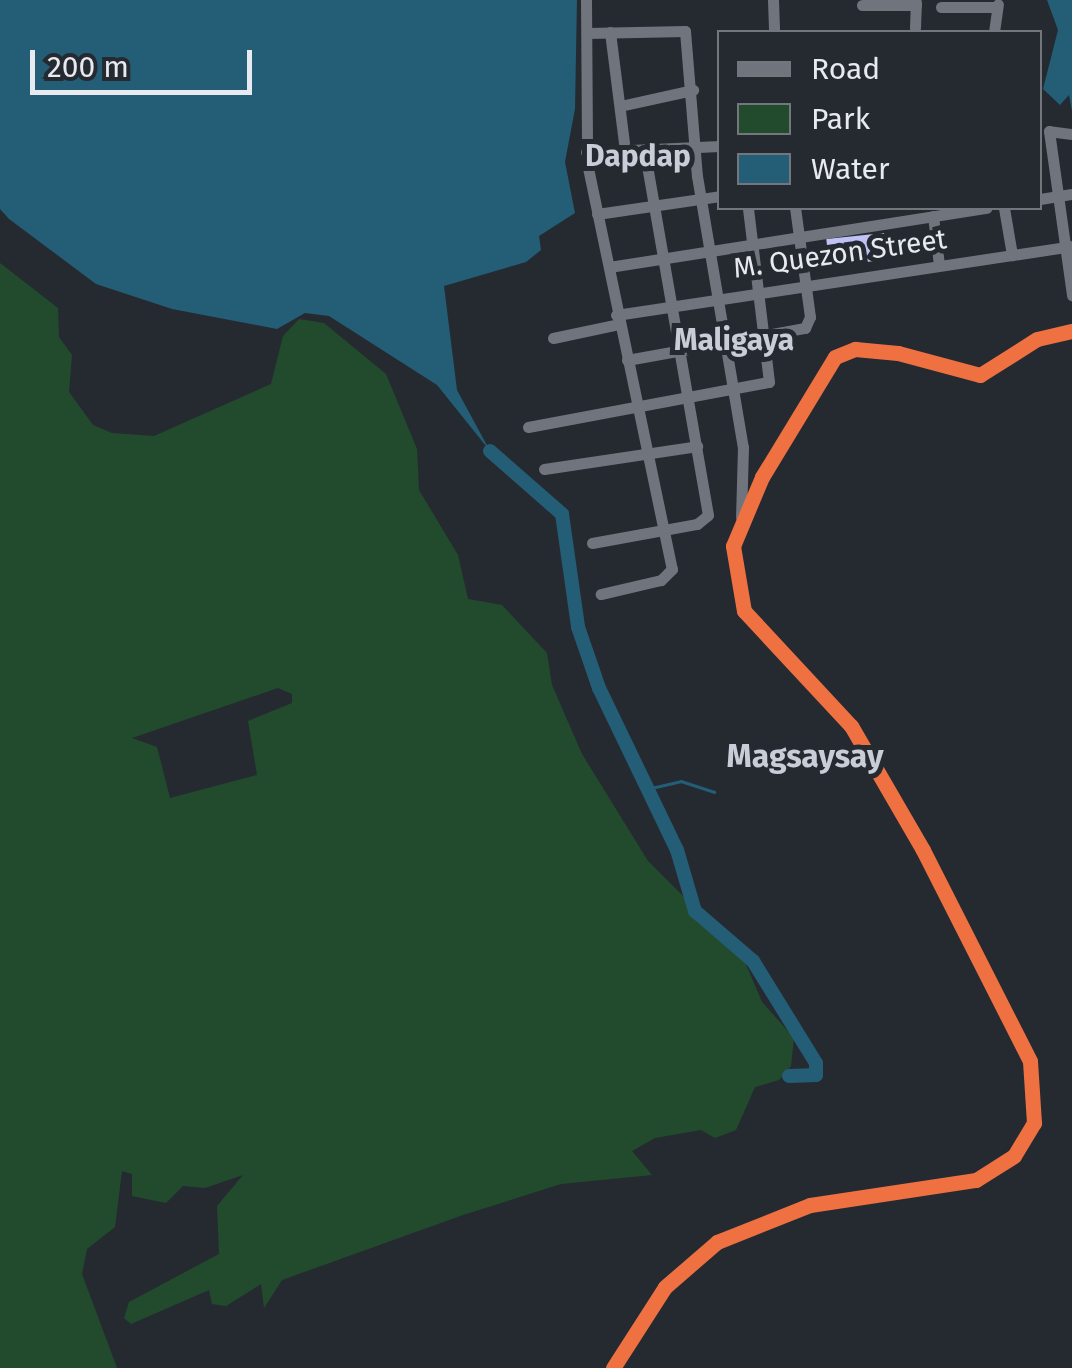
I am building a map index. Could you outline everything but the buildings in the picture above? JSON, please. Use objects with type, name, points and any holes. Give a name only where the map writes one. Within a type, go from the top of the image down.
[{"type":"highway","points":[[613,1368],[666,1287],[717,1242],[810,1204],[896,1196],[994,1172],[1029,1135],[1037,1100],[1024,1047],[916,839],[851,726],[744,611],[733,562],[741,520],[812,385],[841,353],[898,352],[980,375],[1037,339],[1072,330]]},
{"type":"street","points":[[586,0],[586,152],[664,529],[670,575],[600,594]]},
{"type":"street","points":[[773,0],[774,30]]},
{"type":"street","points":[[862,5],[916,3],[914,28]]},
{"type":"street","points":[[941,7],[998,4],[994,30]]},
{"type":"street","points":[[588,33],[683,27],[693,90],[700,201],[743,447],[741,520]]},
{"type":"street","points":[[610,32],[625,151]]},
{"type":"street","points":[[620,106],[693,90]]},
{"type":"street","points":[[1072,134],[1049,131],[1045,153],[1065,195],[1072,295]]},
{"type":"street","points":[[586,152],[717,146]]},
{"type":"street","points":[[592,544],[707,518],[644,150]]},
{"type":"street","points":[[597,214],[717,197]]},
{"type":"street","points":[[528,427],[772,379],[748,210]]},
{"type":"street","points":[[627,360],[805,328],[806,285],[794,210]]},
{"type":"street","points":[[608,267],[962,210]]},
{"type":"street","points":[[1004,210],[1012,255]]},
{"type":"street","points":[[926,213],[939,265]]},
{"type":"street","name":"M. Quezon Street","points":[[553,338],[717,296],[1069,247]]},
{"type":"street","points":[[544,469],[697,446]]},
{"type":"green space","points":[[0,263],[58,308],[59,337],[72,355],[69,392],[93,425],[112,433],[154,436],[271,384],[283,336],[299,319],[324,323],[386,374],[417,449],[419,490],[458,555],[468,599],[502,605],[547,653],[552,685],[582,754],[648,861],[742,955],[762,1002],[794,1038],[791,1066],[779,1080],[755,1087],[736,1130],[715,1138],[701,1130],[655,1138],[632,1151],[652,1175],[561,1184],[463,1215],[282,1280],[264,1308],[261,1284],[226,1306],[212,1304],[209,1290],[131,1324],[124,1318],[129,1302],[219,1254],[217,1206],[243,1175],[205,1188],[183,1186],[166,1203],[132,1196],[132,1174],[122,1171],[115,1227],[87,1249],[82,1274],[117,1368],[0,1368]],"holes":[[[278,688],[292,694],[292,703],[248,721],[257,775],[170,798],[157,747],[132,738]]]},
{"type":"water","points":[[0,0],[577,0],[575,109],[565,162],[575,213],[539,236],[541,250],[526,262],[444,286],[457,390],[490,451],[437,385],[329,316],[305,313],[277,329],[172,309],[96,284],[9,219],[0,209]]},
{"type":"water","points":[[1047,0],[1072,0],[1072,111],[1069,95],[1060,105],[1043,89],[1058,30]]},
{"type":"waterway","points":[[490,451],[562,514],[578,627],[599,688],[677,850],[695,911],[753,961],[816,1063],[816,1075],[789,1076]]},
{"type":"waterway","points":[[647,789],[681,781],[714,792]]},
{"type":"district","name":"Dapdap","points":[[638,156]]},
{"type":"district","name":"Maligaya","points":[[734,340]]},
{"type":"district","name":"Magsaysay","points":[[805,756]]}]
